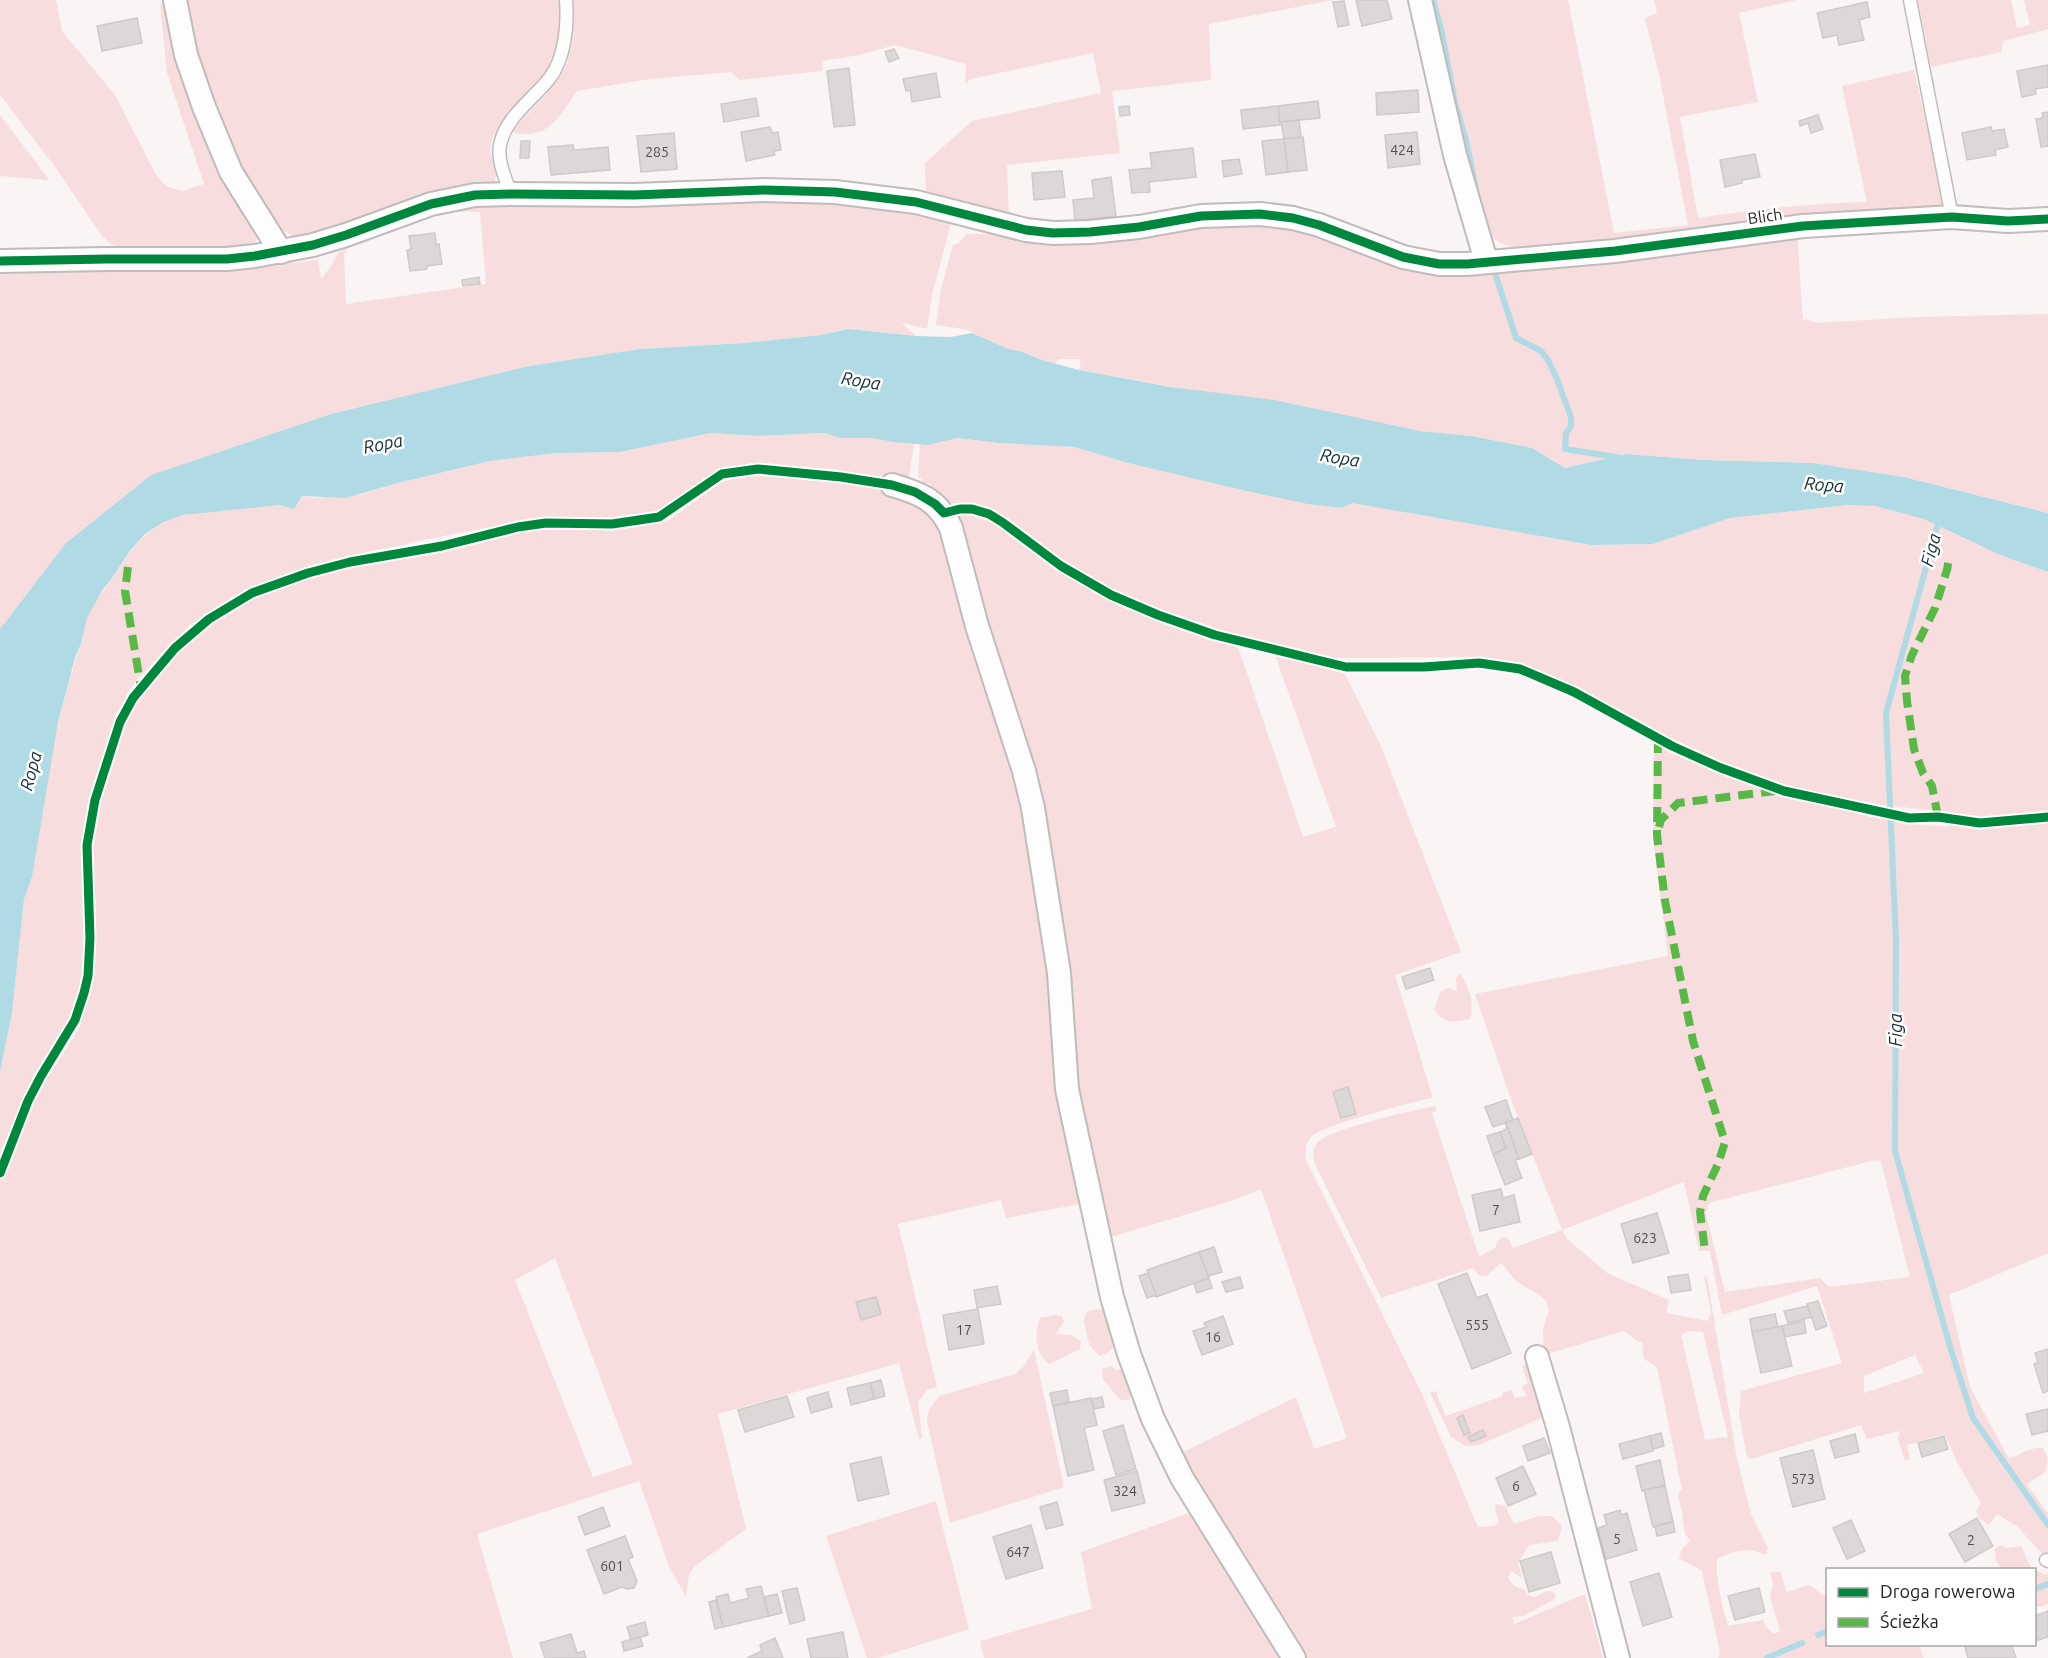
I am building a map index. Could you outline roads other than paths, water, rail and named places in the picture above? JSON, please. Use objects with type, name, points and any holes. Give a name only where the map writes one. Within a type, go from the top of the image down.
[{"type":"street","points":[[175,0],[186,55],[204,107],[231,172],[280,252]]},
{"type":"street","points":[[1420,0],[1455,155],[1486,261]]},
{"type":"street","name":"Blich","points":[[0,261],[227,259],[280,252],[346,235],[431,204],[475,195],[511,194],[634,195],[764,190],[835,192],[916,202],[1026,230],[1053,233],[1109,230],[1201,216],[1260,214],[1293,218],[1319,225],[1409,258],[1439,264],[1467,264],[1615,251],[1803,225],[1952,217],[2008,221],[2048,219]]},
{"type":"street","points":[[892,485],[915,492],[935,504],[944,513],[951,528],[977,626],[1024,771],[1041,849],[1054,929],[1067,1089],[1112,1297],[1129,1354],[1153,1419],[1182,1478],[1294,1658]]},
{"type":"street","points":[[1537,1357],[1558,1427],[1618,1658]]},
{"type":"lane","points":[[511,194],[499,156],[500,146],[509,124],[550,78],[559,60],[566,33],[566,0]]},
{"type":"lane","points":[[1910,0],[1952,217]]},
{"type":"water","name":"Ropa","points":[[848,329],[916,336],[951,337],[972,333],[1008,349],[1079,370],[1171,387],[1274,400],[1420,431],[1472,436],[1532,448],[1565,468],[1626,454],[1703,460],[1813,463],[1904,477],[2048,513],[2048,572],[2000,555],[1924,519],[1875,506],[1849,505],[1730,518],[1653,544],[1591,545],[1352,503],[1342,508],[1308,504],[1124,462],[1075,447],[999,443],[958,438],[927,445],[872,438],[840,438],[825,433],[759,436],[711,433],[620,452],[557,453],[490,461],[346,498],[302,496],[294,509],[280,505],[183,515],[164,522],[145,534],[103,589],[87,618],[58,722],[32,877],[24,899],[12,1013],[0,1072],[0,629],[66,543],[151,475],[331,414],[529,366],[640,349],[744,343],[821,335]]},
{"type":"waterway","points":[[1433,0],[1476,189]]},
{"type":"waterway","points":[[1496,276],[1516,338],[1541,351],[1557,379],[1571,417],[1571,426],[1566,433],[1565,449],[1621,458]]},
{"type":"waterway","name":"Figa","points":[[1939,520],[1886,713],[1896,941],[1895,1151],[1951,1350],[1973,1418],[2048,1525]]},
{"type":"waterway","points":[[2036,1588],[2048,1584]]},
{"type":"waterway","points":[[1818,1635],[1826,1632]]},
{"type":"waterway","points":[[1767,1658],[1802,1643]]}]
